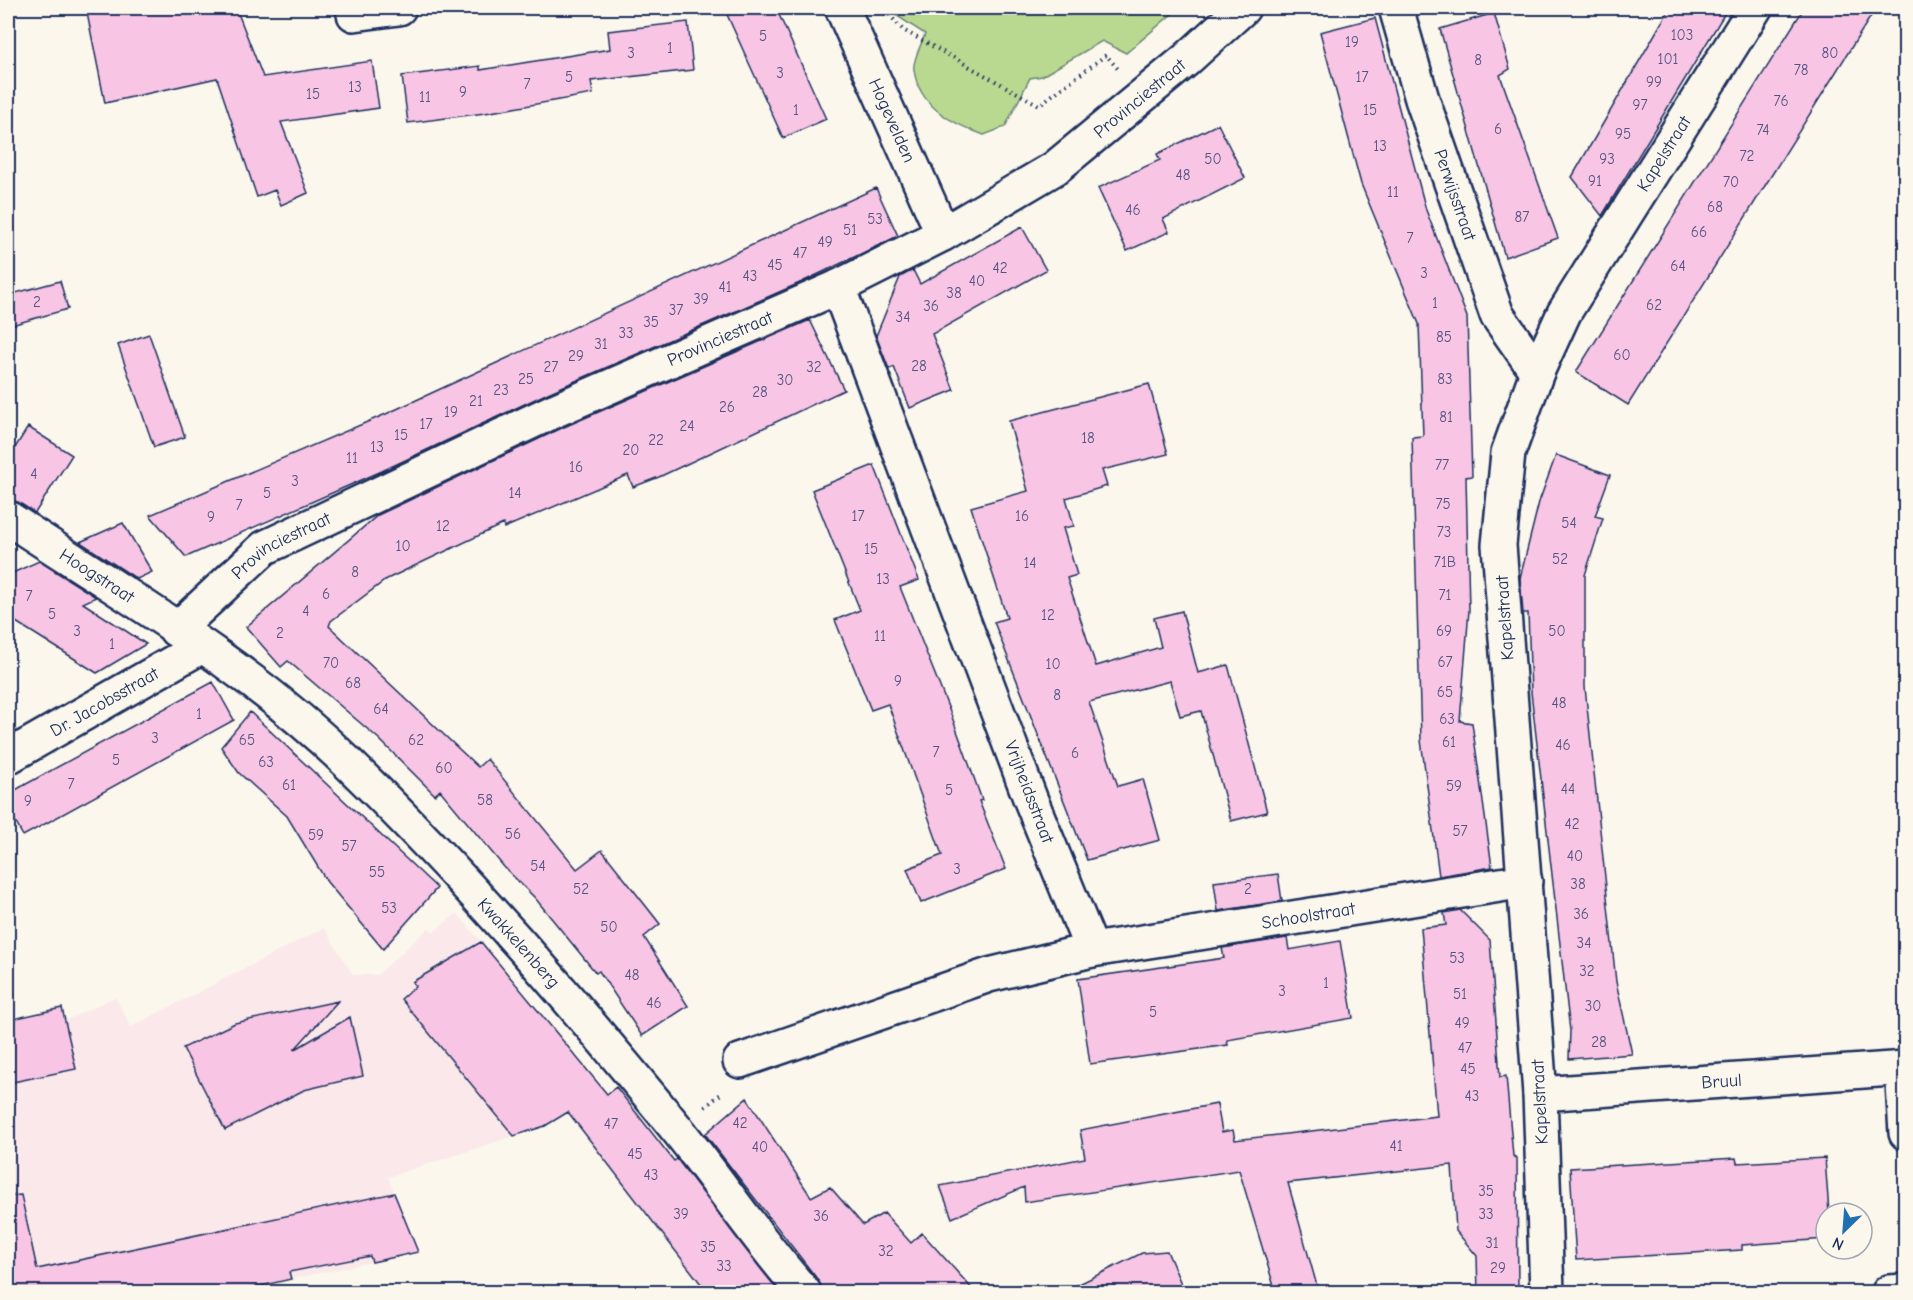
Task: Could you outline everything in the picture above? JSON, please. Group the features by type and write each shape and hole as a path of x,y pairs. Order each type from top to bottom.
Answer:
{"street":[{"path":"353,8 354,14 399,8"},
{"name":"Hogevelden","path":"842,8 943,234"},
{"name":"Provinciestraat","path":"188,637 264,548 556,410 838,287 943,234 1055,168 1243,8"},
{"name":"Perwijsstraat","path":"1396,8 1422,99 1497,315 1537,372"},
{"name":"Kapelstraat","path":"1547,1293 1540,1094 1499,545 1508,453 1537,372 1564,313 1755,8"},
{"name":"Vrijheidsstraat","path":"838,287 1030,798 1092,950"},
{"name":"Hoogstraat","path":"8,518 188,637"},
{"name":"Dr. Jacobsstraat","path":"8,757 188,637"},
{"name":"Kwakkelenberg","path":"188,637 277,701 349,764 520,943 677,1130 804,1293"},
{"name":"Schoolstraat","path":"1092,950 1525,881"},
{"path":"741,1060 989,975 1092,950"},
{"name":"Bruul","path":"1540,1094 1904,1068 1905,1133"},
{"path":"1889,1293 1905,1291"}],"path":[{"path":"884,8 903,30 1039,105 1106,55 1142,96"},
{"path":"677,1130 736,1082 741,1060"}],"shaded area":[{"path":"457,913 604,1090 545,1126 388,1177 418,1252 231,1292 8,1292 8,1020 62,1008 65,1021 115,997 131,1027 324,928 353,975 377,975 429,928 434,932"}],"green space":[{"path":"885,8 1179,8 1126,53 1102,41 1042,76 1030,78 1005,127 984,135 950,119 930,104 917,83 914,70 916,57 925,34"}],"building":[{"path":"86,8 236,8 263,77 372,61 379,108 281,122 308,193 281,205 275,190 257,197 217,78 105,103"},
{"path":"724,8 776,8 826,119 783,138"},
{"path":"1670,8 1728,8 1602,216 1572,177"},
{"path":"1804,8 1876,8 1628,405 1576,372"},
{"path":"1494,13 1510,69 1500,75 1558,238 1505,257 1440,29"},
{"path":"1375,18 1426,210 1467,317 1472,476 1466,477 1469,610 1460,721 1472,723 1492,867 1439,876 1421,740 1412,437 1423,436 1419,324 1361,184 1320,32"},
{"path":"688,22 693,70 591,81 593,94 485,113 408,123 402,76 480,66 480,70 610,49 608,31"},
{"path":"1218,124 1245,178 1163,219 1169,232 1127,251 1098,188 1160,160 1157,154"},
{"path":"876,188 898,236 802,282 548,393 382,471 186,557 150,515 386,414"},
{"path":"1022,227 1046,270 932,334 954,390 910,408 894,367 889,369 876,336 900,277 913,270 920,284"},
{"path":"60,281 68,309 8,326 8,295"},
{"path":"810,320 844,390 659,477 633,487 628,475 504,528 503,524 387,579 331,621 329,626 478,767 487,759 577,869 602,850 660,924 644,937 688,1006 642,1036 599,971 596,973 535,898 504,867 440,790 435,795 379,739 288,661 281,667 246,627 378,515 564,427"},
{"path":"149,334 185,437 154,447 118,345"},
{"path":"1149,384 1168,454 1102,470 1107,486 1066,498 1074,526 1063,528 1077,575 1067,578 1096,666 1161,647 1154,618 1182,611 1198,673 1228,665 1267,812 1231,821 1201,711 1180,716 1170,681 1089,702 1118,786 1143,779 1160,840 1087,860 994,622 1007,618 971,507 1028,491 1009,421"},
{"path":"28,427 72,455 35,513 18,502 8,500 8,459"},
{"path":"1556,455 1610,475 1595,516 1603,518 1585,575 1585,687 1616,982 1632,1054 1569,1059 1570,1031 1531,692 1528,613 1523,613 1520,578 1539,502"},
{"path":"874,465 919,580 900,587 952,717 982,800 979,801 1006,869 921,903 907,869 942,855 888,704 871,710 835,620 860,610 812,490"},
{"path":"123,523 152,572 137,579 80,542"},
{"path":"39,561 96,597 83,603 146,644 97,673 8,617 8,575"},
{"path":"213,682 234,720 23,836 8,808 8,794"},
{"path":"250,712 437,888 383,949 327,882 287,816 239,773 221,747"},
{"path":"1278,874 1282,901 1218,911 1214,882"},
{"path":"1460,910 1490,940 1500,1077 1506,1076 1513,1156 1517,1158 1518,1293 1478,1293 1477,1256 1456,1231 1452,1165 1288,1183 1319,1293 1276,1293 1239,1170 1025,1202 1024,1187 952,1218 940,1186 1085,1158 1080,1130 1217,1104 1222,1132 1233,1130 1235,1140 1437,1116 1421,928 1446,925 1444,913"},
{"path":"1287,938 1289,950 1340,941 1353,1018 1227,1040 1228,1045 1090,1064 1078,979 1224,958 1222,948"},
{"path":"481,942 607,1094 616,1087 674,1161 677,1159 780,1293 708,1293 568,1112 545,1126 514,1136 401,999 416,986 412,982"},
{"path":"338,1001 294,1050 350,1017 363,1076 304,1090 225,1130 183,1048 235,1023"},
{"path":"62,1008 76,1069 8,1083 8,1020"},
{"path":"747,1098 811,1197 830,1187 863,1225 884,1213 911,1243 922,1233 976,1293 822,1293 818,1280 705,1134"},
{"path":"1736,1158 1737,1163 1825,1158 1828,1201 1814,1201 1814,1240 1742,1245 1742,1250 1576,1260 1570,1168"},
{"path":"394,1193 418,1252 372,1262 370,1256 289,1272 291,1279 231,1293 8,1293 8,1196 21,1195 37,1269"},
{"path":"1167,1251 1185,1293 1061,1293 1142,1253"}]}
